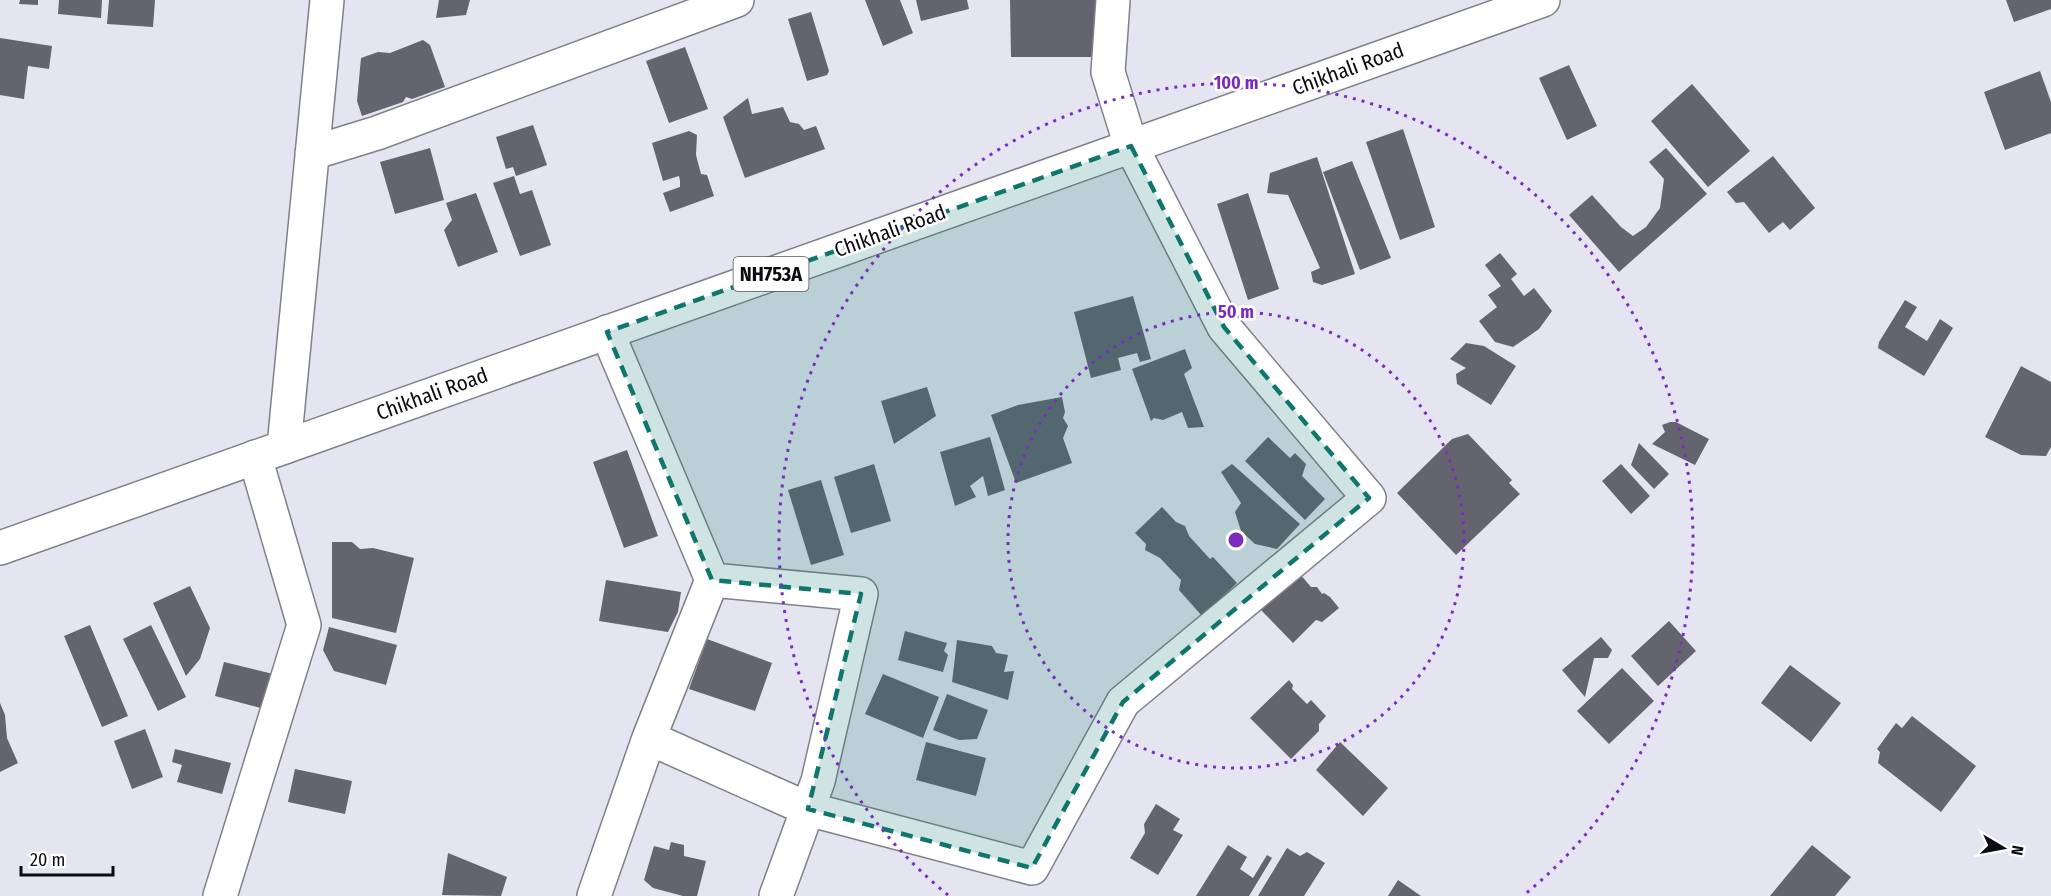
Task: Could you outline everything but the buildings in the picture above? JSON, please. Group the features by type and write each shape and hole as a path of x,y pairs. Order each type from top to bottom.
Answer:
{"main road":[{"path":"220,896 304,626 269,452 312,153 327,0"},
{"path":"312,153 377,133 737,0"},
{"path":"649,738 808,809 1032,868 1123,702 1370,498 1224,327 1131,146 1108,72 1113,0"},
{"name":"Chikhali Road","path":"0,548 1543,0"},
{"path":"594,896 649,738 712,580 607,332"},
{"path":"712,580 861,594 818,781 776,896"}],"highlighted area":[{"path":"1131,146 1224,327 1369,498 1123,702 1032,868 808,809 861,594 712,580 607,332"}]}
